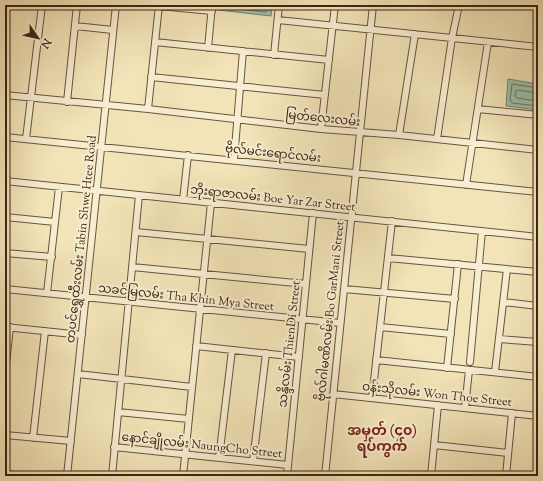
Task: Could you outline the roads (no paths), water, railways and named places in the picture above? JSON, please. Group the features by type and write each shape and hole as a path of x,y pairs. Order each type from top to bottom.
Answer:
{"street":[{"path":"5,20 7,5"},
{"path":"26,139 42,5"},
{"path":"67,102 77,5"},
{"name":"တပင်ရွှေထီးလမ်း Tabin Shwe Htee Road","path":"67,476 116,5"},
{"path":"148,109 159,5 212,8 208,48"},
{"path":"274,54 279,5"},
{"path":"321,129 335,5"},
{"name":"ဗိုလ်ဂါမဏိလမ်း Bo GarMani Street","path":"325,476 373,5"},
{"path":"437,139 452,38 459,5"},
{"path":"523,5 534,6"},
{"path":"278,20 538,47"},
{"path":"75,26 113,30"},
{"path":"399,135 416,34"},
{"path":"155,42 329,60"},
{"path":"466,185 488,42"},
{"path":"234,160 243,51"},
{"path":"151,77 325,95"},
{"name":"မြတ်လေးလမ်း","path":"5,95 105,106 148,109 359,133 399,135 538,150"},
{"path":"478,109 538,115"},
{"name":"ဗိုလ်မင်းရောင်လမ်း","path":"5,136 538,192"},
{"path":"183,200 188,155"},
{"name":"ဘိုးရာဇာလမ်း Boe Yar Zar Street","path":"5,181 538,237"},
{"path":"48,293 59,187"},
{"path":"112,476 139,195"},
{"path":"183,476 211,202"},
{"name":"သန္ဒိလမ်း ThienDi Street","path":"287,476 313,213"},
{"path":"5,217 55,222"},
{"path":"372,398 392,222"},
{"path":"470,362 482,231"},
{"path":"136,232 309,249"},
{"path":"5,253 52,257"},
{"path":"388,258 538,272"},
{"path":"447,368 458,264"},
{"path":"132,267 306,284"},
{"path":"495,372 507,269"},
{"path":"344,288 455,299"},
{"name":"သခင်မြလမ်း Tha Khin Mya Street","path":"5,289 340,323"},
{"path":"503,302 538,306"},
{"path":"5,373 8,327 82,335"},
{"path":"380,327 451,334"},
{"path":"33,438 45,331"},
{"path":"499,339 538,342"},
{"path":"196,346 299,357"},
{"path":"219,458 232,350"},
{"path":"253,461 266,354"},
{"path":"376,360 538,377"},
{"path":"465,408 469,370"},
{"path":"78,374 192,387"},
{"name":"ဝန်းသိုလမ်း Won Thoe Street","path":"333,394 538,416"},
{"path":"431,476 438,405"},
{"path":"118,412 189,418"},
{"path":"506,476 512,413"},
{"path":"5,435 71,441"},
{"path":"434,445 508,453"},
{"name":"နောင်ချိုလမ်း NaungCho Street","path":"114,447 288,465"},
{"path":"5,474 24,476"}],"water":[{"path":"218,5 272,5 271,16 218,10"},
{"path":"508,79 538,84 538,110 506,106"}],"district":[{"name":"အမှတ် (၄၀) ရပ်ကွက်","path":"382,438"}]}
